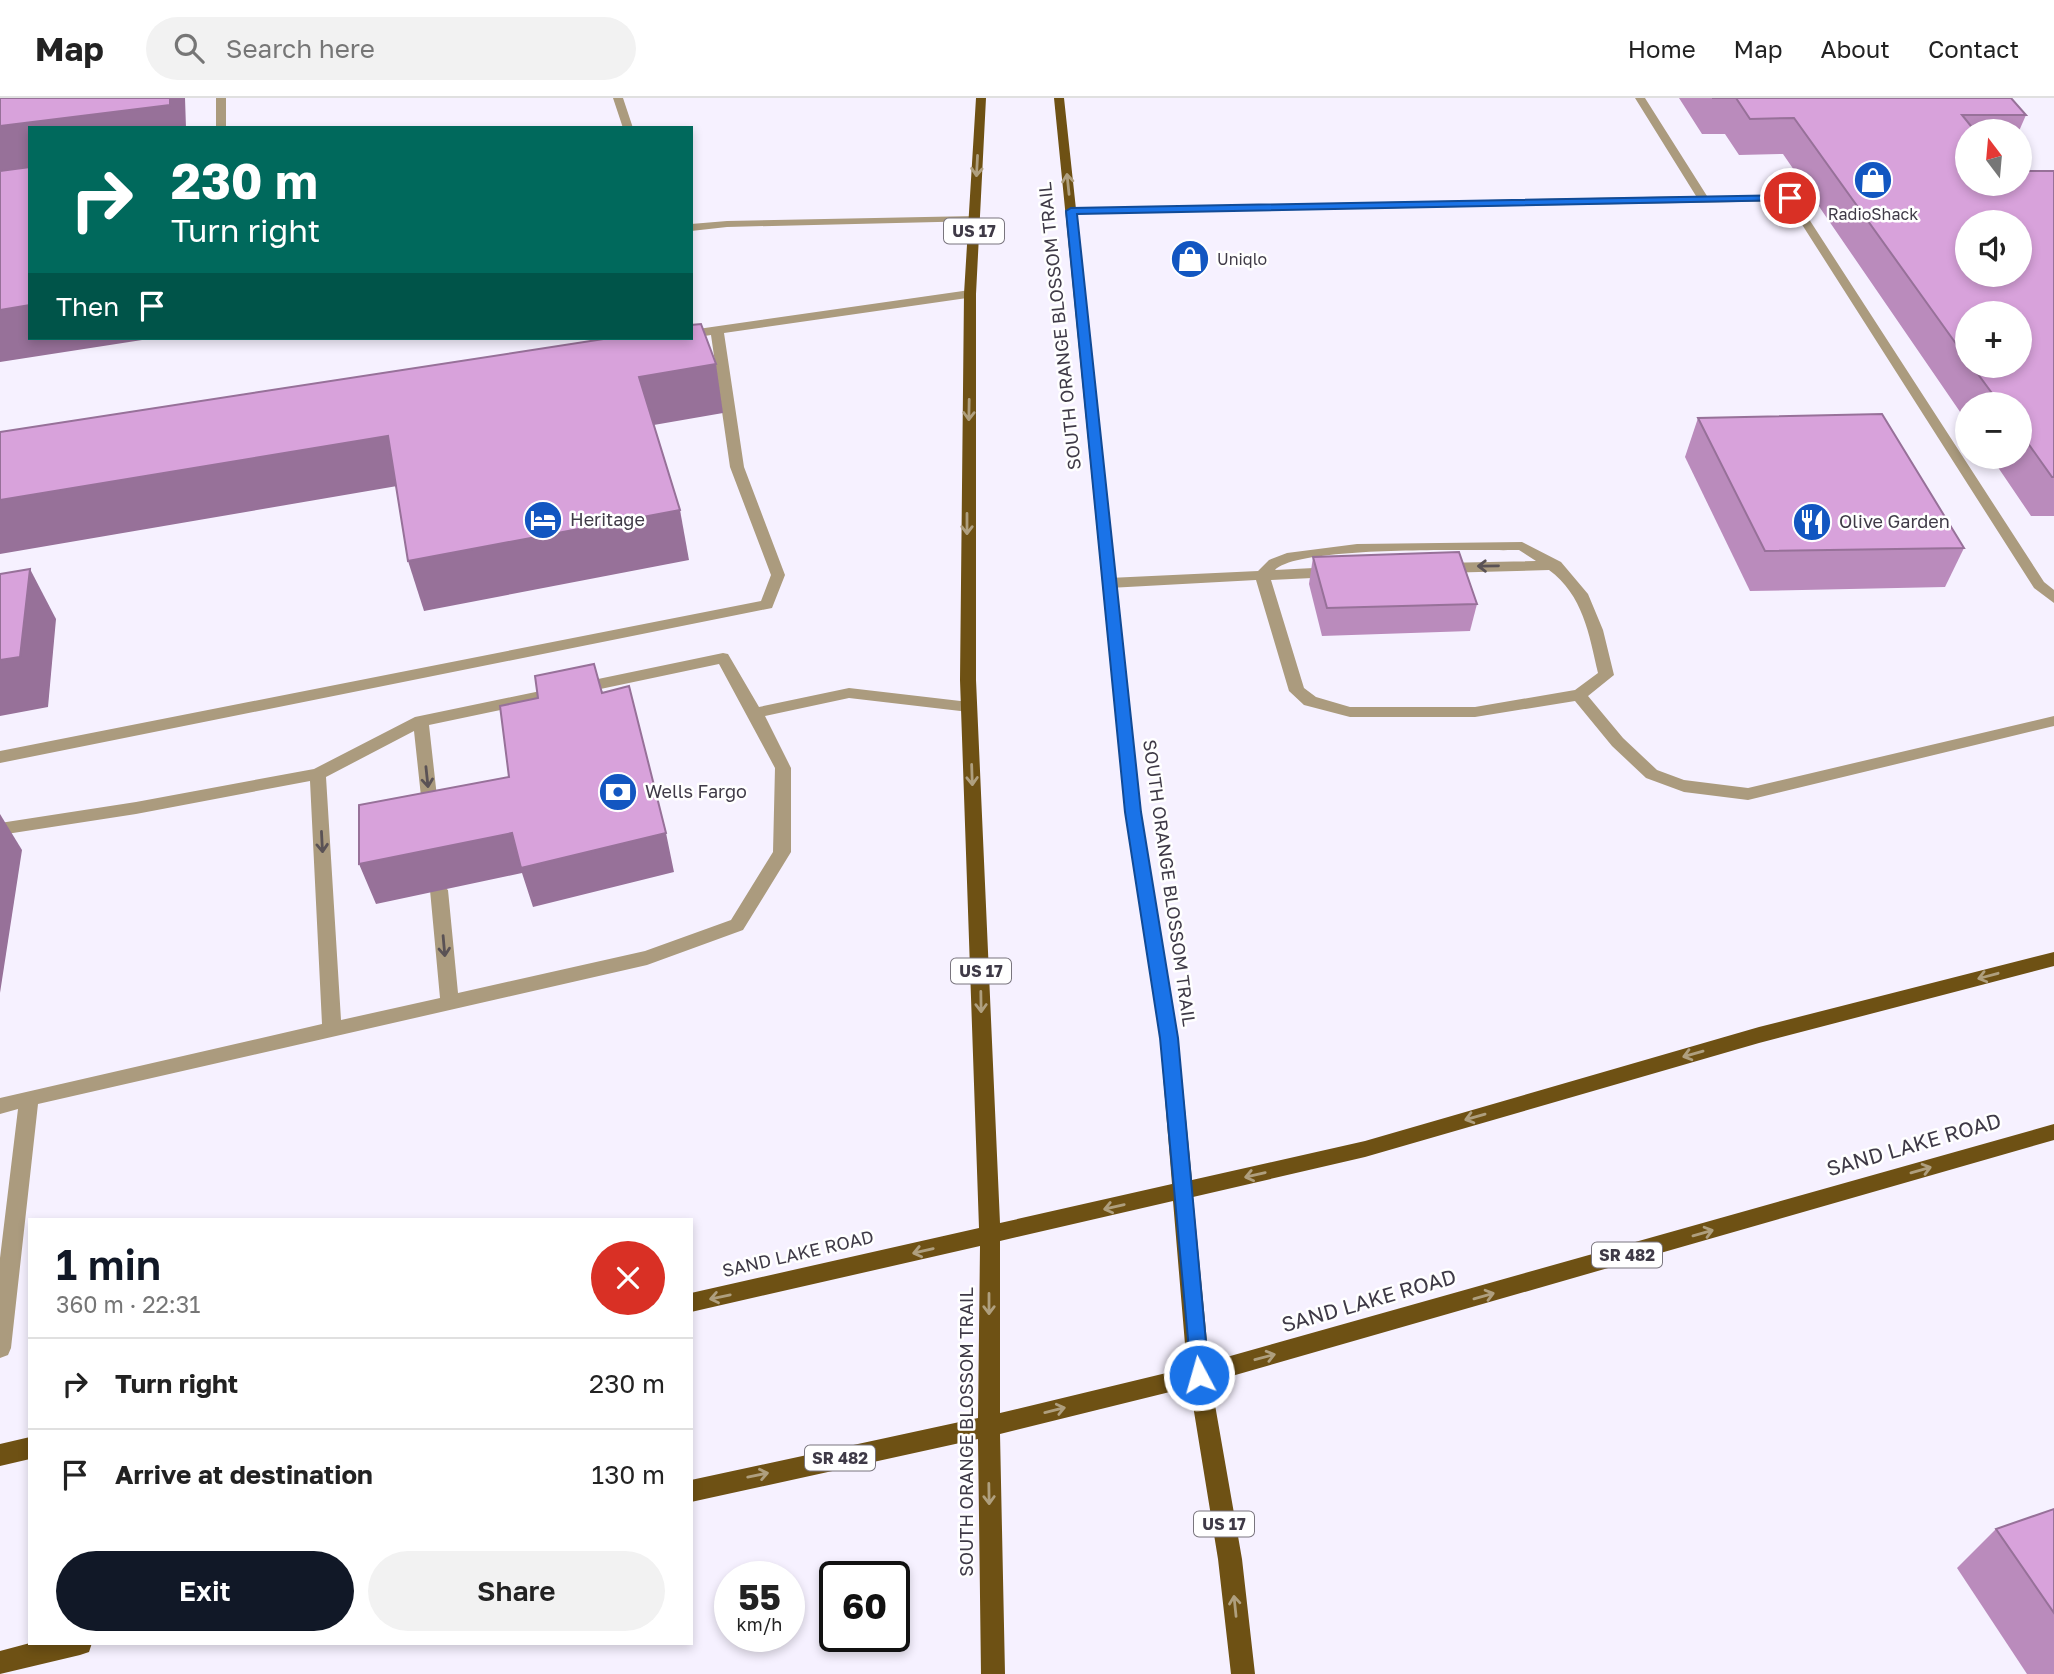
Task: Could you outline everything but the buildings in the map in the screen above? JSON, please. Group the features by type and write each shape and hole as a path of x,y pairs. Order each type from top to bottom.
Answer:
{"main road":[{"name":"SOUTH ORANGE BLOSSOM TRAIL","path":"981,98 970,294 967,508 969,707 990,1236 989,1426 993,1674"},
{"name":"SOUTH ORANGE BLOSSOM TRAIL","path":"1059,98 1133,812 1169,1038 1199,1375 1230,1559 1243,1674"},
{"name":"SAND LAKE ROAD","path":"693,1303 1365,1149 1759,1035 2054,959"},
{"name":"SAND LAKE ROAD","path":"693,1491 989,1426 1199,1375 2054,1132"},
{"path":"0,1455 28,1448"},
{"path":"0,1663 72,1645"}],"lane":[{"path":"221,98 221,126"},
{"path":"618,98 627,126"},
{"path":"1640,98 1703,198"},
{"path":"1071,211 1790,198 2039,585 2054,598"},
{"path":"693,228 727,224 975,219"},
{"path":"693,334 970,294"},
{"path":"0,757 767,605 778,575 737,467 717,330"},
{"path":"1522,545 1556,565 1582,593 1597,634 1606,675 1579,695 1475,712 1349,712 1310,701 1297,691 1262,576 1274,563 1292,556 1357,548 1522,545"},
{"path":"1419,568 1556,565"},
{"path":"1109,583 1347,571"},
{"path":"0,829 136,808 318,774 421,721 723,658 783,768 782,852 737,925 647,958 331,1028 0,1106"},
{"path":"755,713 849,693 969,707"},
{"path":"1579,695 1618,744 1660,779 1698,790 1748,794 2054,721"},
{"path":"421,721 433,834"},
{"path":"318,774 331,1028"},
{"path":"439,890 450,1002"},
{"path":"0,1348 29,1098"}],"place":[{"name":"RadioShack","path":"1873,180"},
{"name":"Uniqlo","path":"1190,259"},
{"name":"Heritage","path":"543,520"},
{"name":"Olive Garden","path":"1812,522"},
{"name":"Wells Fargo","path":"618,792"}],"route":[{"path":"1199,1375 1169,1038 1133,812 1071,211 1790,198"}]}
